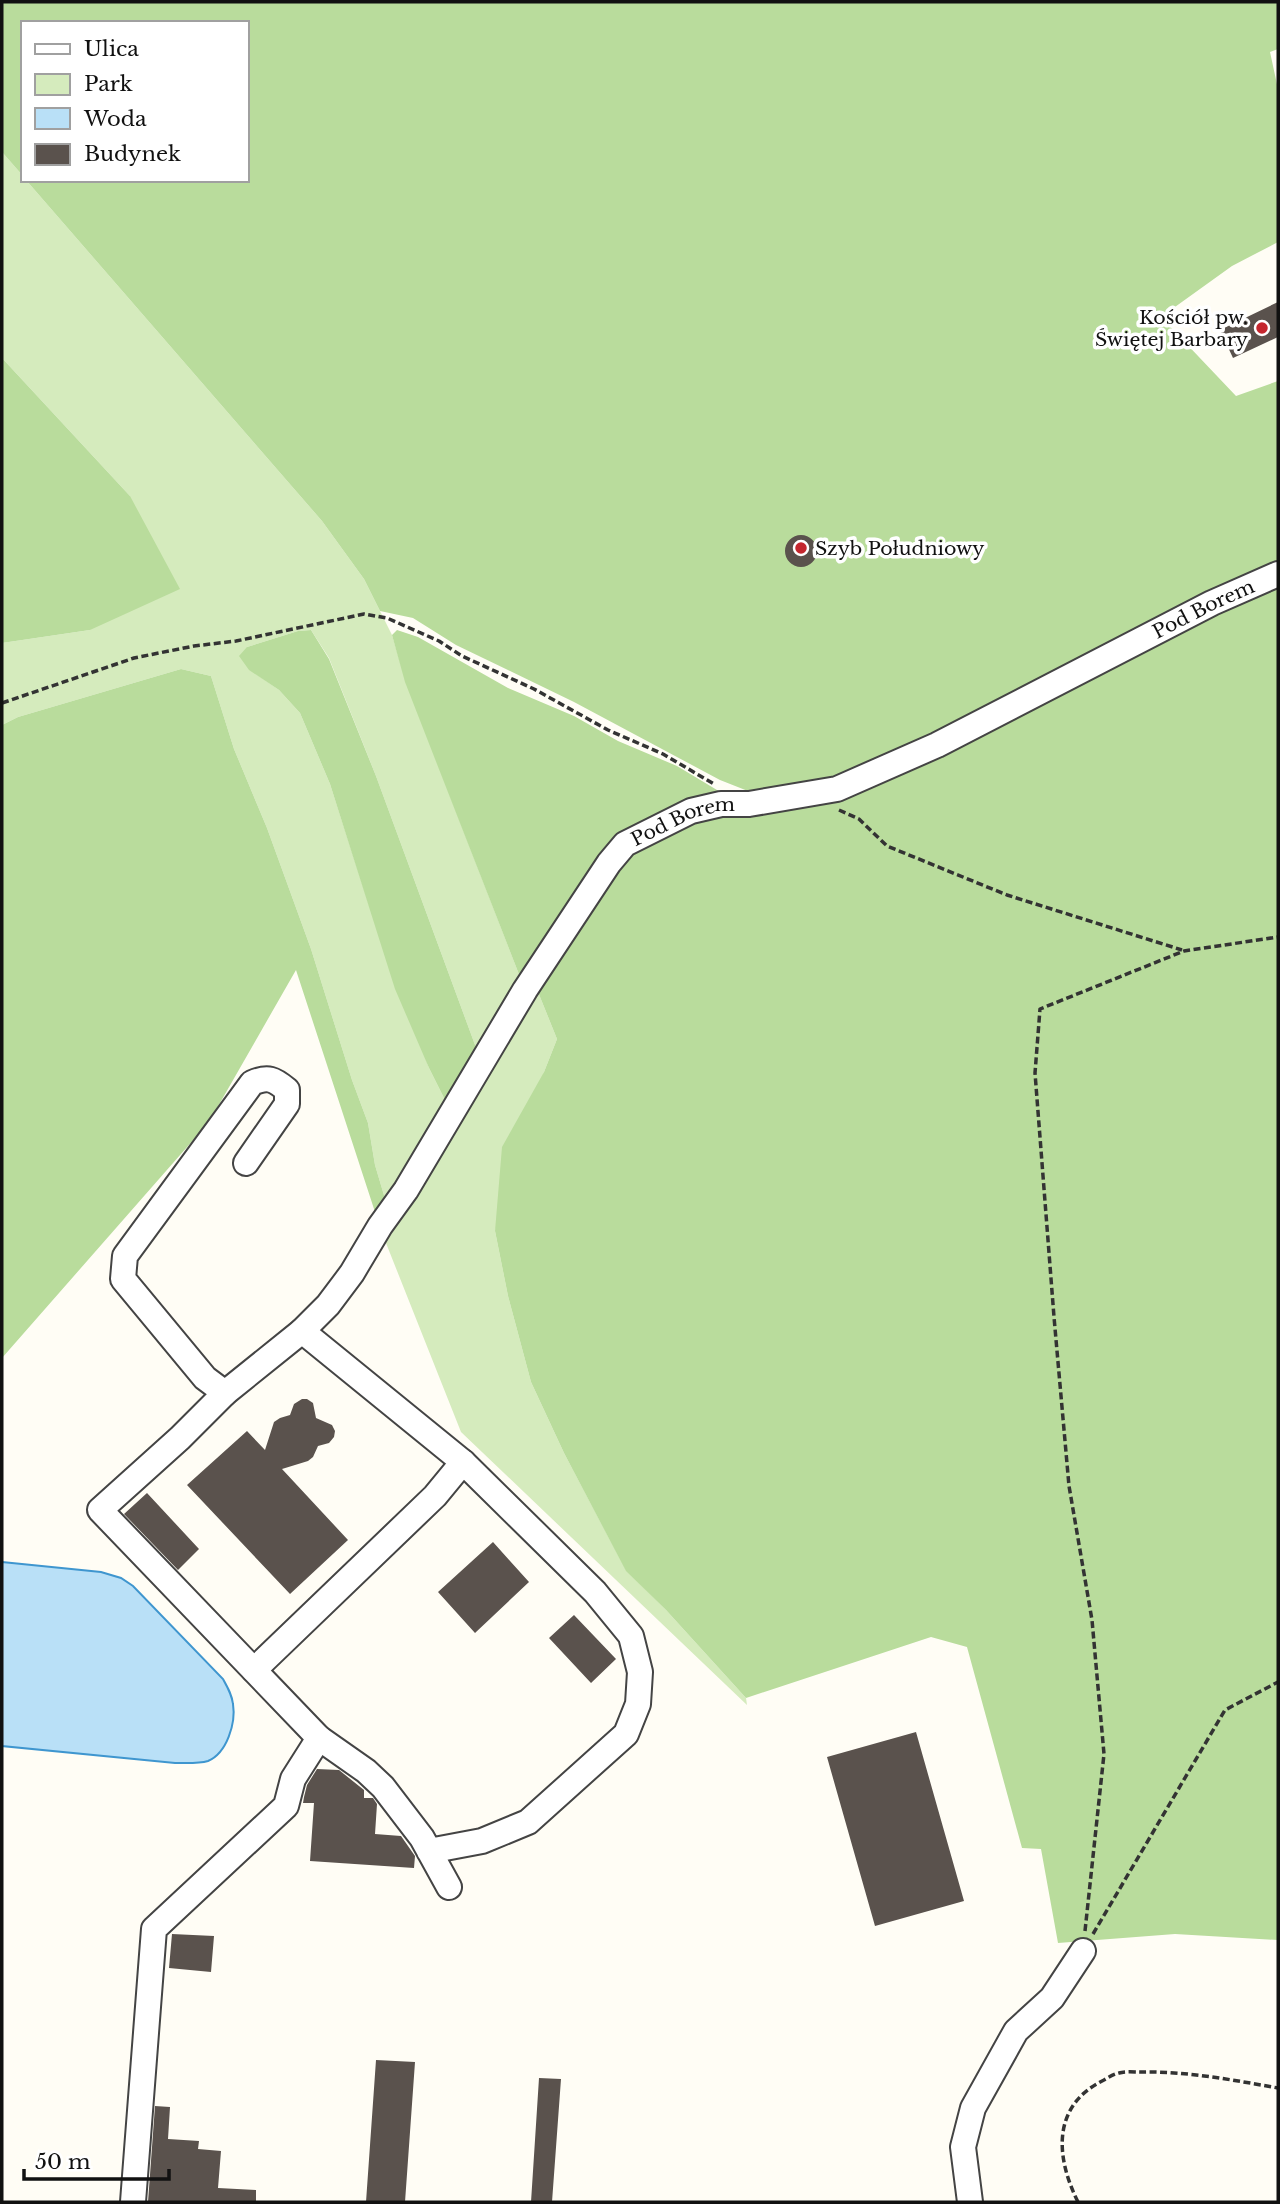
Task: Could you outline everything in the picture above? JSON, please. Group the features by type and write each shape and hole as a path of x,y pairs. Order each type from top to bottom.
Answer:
{"street":[{"name":"Pod Borem","path":"254,1670 100,1510 180,1438 225,1393 302,1331 328,1305 352,1273 405,1190 525,990 609,863 625,844 691,811 721,804 749,804 837,789 937,745 1212,603 1278,574"},
{"path":"225,1393 205,1378 123,1279 125,1256 252,1083 263,1078 276,1081 286,1090 287,1104 246,1163"},
{"path":"302,1331 463,1462 595,1592 631,1636 640,1672 638,1704 626,1734 528,1822 482,1841 429,1851"},
{"path":"449,1887 422,1839 383,1787 366,1771 319,1738 254,1670 435,1496 463,1462"},
{"path":"133,2202 154,1929 286,1806 293,1779 319,1738"},
{"path":"970,2202 963,2147 973,2108 1016,2031 1052,1998 1083,1951"}],"path":[{"path":"2,703 134,658 236,641 364,614 387,618 439,641 462,656 534,689 608,730 663,754 717,786"},
{"path":"837,810 859,819 887,846 983,886 1184,951"},
{"path":"1083,1951 1104,1754 1092,1620 1069,1486 1055,1330 1035,1073 1040,1009 1184,951 1278,937"},
{"path":"1083,1951 1225,1710 1278,1682"},
{"path":"1078,2202 1068,2182 1060,2145 1066,2115 1087,2088 1119,2072 1157,2071 1278,2088"}],"green space":[{"path":"2,2 1278,2 1278,49 1270,52 1278,89 1278,242 1232,266 1161,317 1236,396 1278,381 1278,568 836,783 758,795 720,780 574,702 456,645 413,618 380,611 364,579 322,521 28,182 248,182 248,21 21,21 21,174 2,152"},
{"path":"2,152 21,174 21,182 28,182 322,521 364,579 392,635 406,682 520,977 478,1053 376,776 329,658 311,630 298,631 247,647 249,669 279,690 300,713 330,784 369,905 429,1068 447,1104 386,1202 375,1165 368,1123 311,949 267,828 234,749 211,676 181,669 18,717 2,725 2,643 90,630 130,496 2,358"},
{"path":"2,358 130,496 180,589 90,630 2,643"},
{"path":"1278,582 1278,1940 1175,1934 1058,1943 1041,1849 1022,1848 967,1647 931,1637 746,1698 666,1610 626,1571 564,1453 531,1382 508,1296 495,1231 502,1147 544,1072 557,1039 536,987 616,863 696,814 846,797 888,781 1118,657"},
{"path":"311,630 329,659 376,776 478,1053 447,1104 395,989 330,784 300,713 279,690 249,670 239,656 247,647 298,631"},
{"path":"397,630 418,637 508,688 574,716 618,741 677,766 727,796 647,824 593,863 520,977 405,682 392,635"},
{"path":"181,669 211,676 234,749 267,828 311,949 368,1123 375,1165 386,1202 375,1212 296,970 209,1122 2,1358 2,725 18,717"},
{"path":"536,987 557,1039 544,1072 495,1231 508,1296 531,1382 564,1453 626,1570 746,1698 747,1705 461,1432 382,1233"}],"water":[{"path":"2,1562 101,1572 121,1578 133,1586 227,1685 234,1712 233,1720 229,1737 215,1757 196,1763 175,1763 2,1746"}],"building":[{"path":"1278,302 1278,337 1233,358 1220,330"},
{"name":"Szyb Południowy","path":"801,535 813,539 817,551 813,563 801,567 789,563 785,551 789,539"},
{"path":"302,1399 313,1403 316,1418 332,1425 334,1437 329,1443 318,1446 308,1461 282,1469 348,1540 290,1594 187,1485 247,1431 265,1450 274,1422 290,1415 294,1404"},
{"path":"147,1493 199,1549 178,1570 124,1514"},
{"path":"493,1542 529,1582 475,1633 438,1592"},
{"path":"574,1615 616,1659 591,1683 549,1638"},
{"path":"916,1732 964,1901 875,1926 827,1757"},
{"path":"317,1769 339,1770 364,1790 364,1798 373,1798 377,1804 375,1834 401,1836 415,1856 414,1868 310,1861 314,1803 303,1803 307,1785"},
{"path":"172,1934 214,1936 211,1972 169,1968"},
{"path":"376,2060 415,2062 405,2202 366,2202"},
{"path":"539,2078 561,2079 552,2202 531,2202"},
{"path":"155,2106 170,2107 168,2139 199,2141 198,2149 221,2151 218,2188 256,2190 256,2202 148,2202"}],"place":[{"name":"Kościół pw. Świętej Barbary","path":"1262,328"},
{"name":"Szyb Południowy","path":"801,548"}]}
